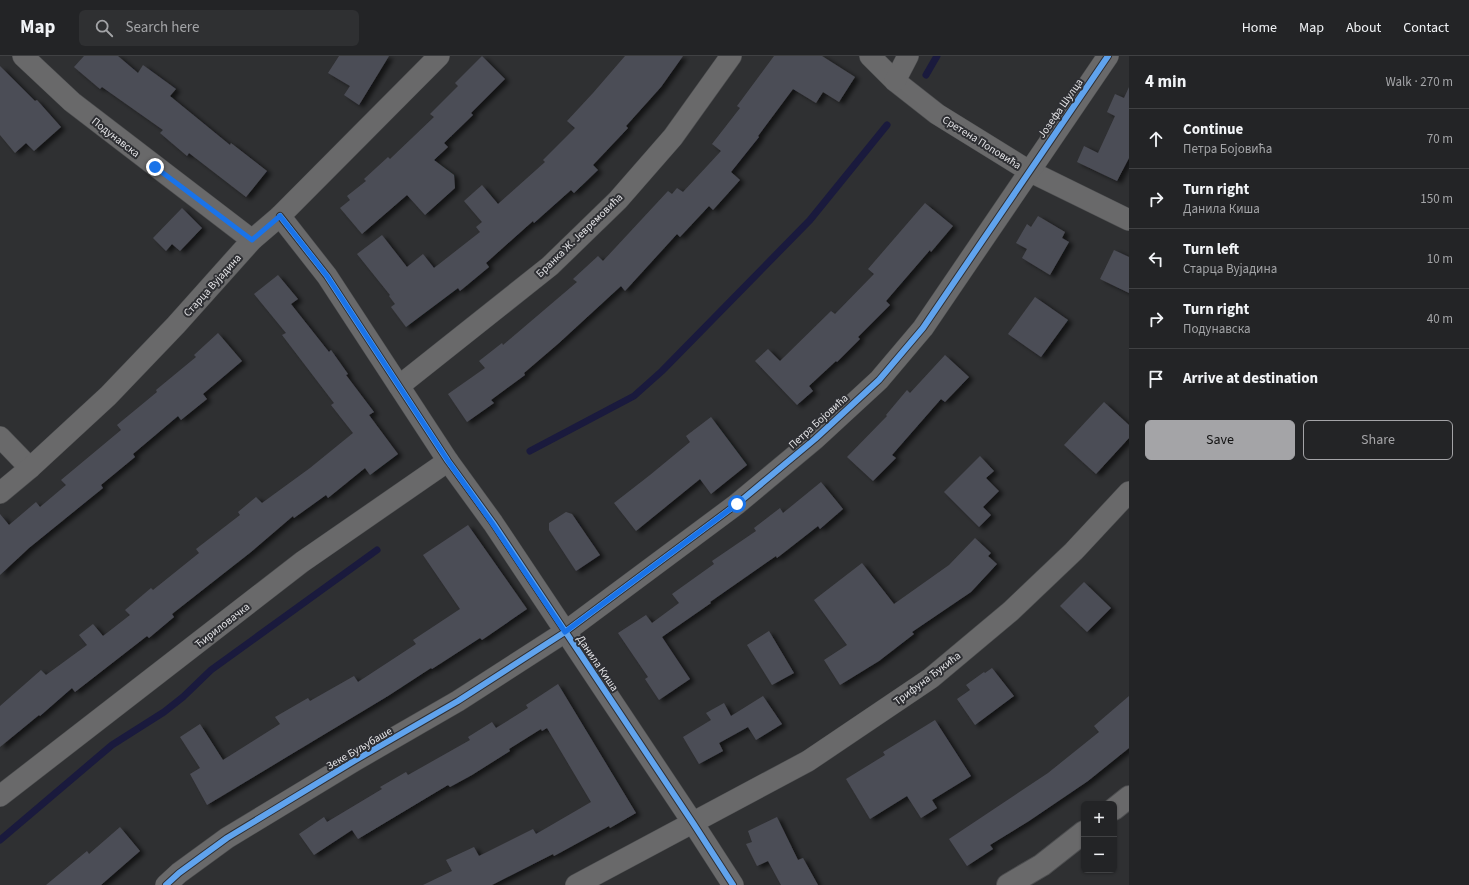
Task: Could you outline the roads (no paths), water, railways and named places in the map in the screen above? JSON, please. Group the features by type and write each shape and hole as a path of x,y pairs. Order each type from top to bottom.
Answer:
{"street":[{"name":"Подунавска","path":"23,56 72,102 252,240"},
{"name":"Старца Вујадина","path":"0,493 30,468 108,396 176,325 252,240 280,216 439,56"},
{"name":"Бранка Ж. Јевремовића","path":"399,386 550,266 618,200 673,137 731,56"},
{"name":"Сретена Поповића","path":"870,56 895,81 937,114 1029,171 1129,220"},
{"path":"895,81 908,56"},
{"name":"Јозефа Шулца","path":"1029,171 1108,56"},
{"name":"Петра Бојовића","path":"565,632 737,504 815,439 878,380 927,321 1029,171"},
{"name":"Данила Киша","path":"280,216 327,276 448,461 492,523 733,885"},
{"path":"0,437 30,468"},
{"name":"Ћириловачка","path":"0,796 302,562 448,461"},
{"name":"Трифуна Ђукића","path":"576,885 808,761 930,678 1016,606 1074,551 1129,492"},
{"name":"Зеке Буљубаше","path":"166,885 179,873 227,838 458,701 565,632"},
{"path":"1008,885 1042,865 1081,834"}],"waterway":[{"path":"926,75 937,56"},
{"path":"530,451 634,396 662,371 810,220 887,125"},
{"path":"0,840 112,745 164,712 183,697 211,670 377,550"}]}
